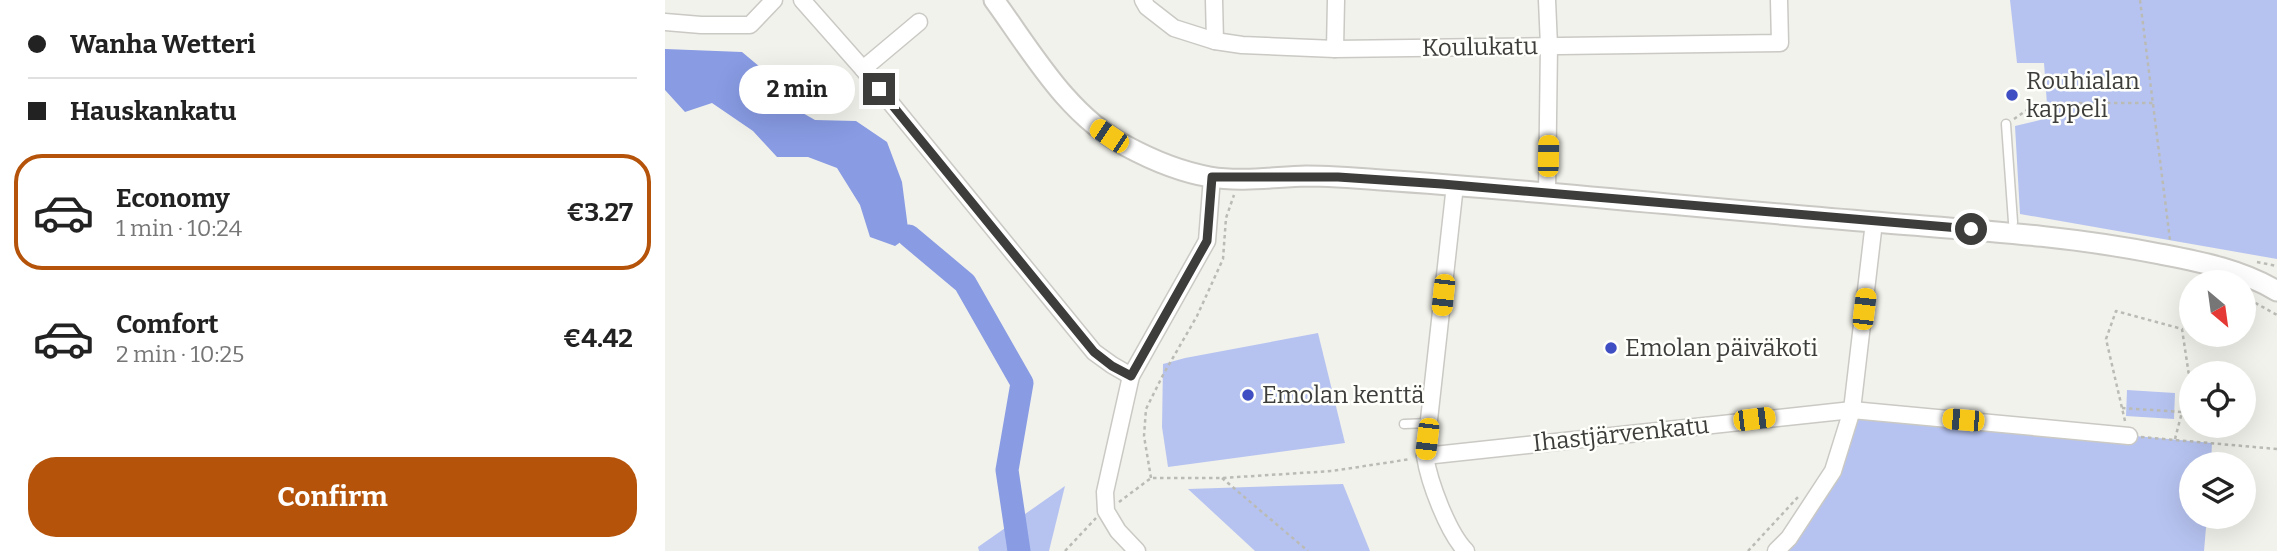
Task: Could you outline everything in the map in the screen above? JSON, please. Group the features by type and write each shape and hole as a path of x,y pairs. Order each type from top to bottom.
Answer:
{"street":[{"path":"665,22 701,25 750,24 774,0"},
{"path":"802,0 863,69 1094,352 1131,376"},
{"path":"994,0 1058,89 1097,128 1146,156 1189,172 1235,179 1338,177 1455,185 2026,233 2126,247 2221,266 2277,291"},
{"path":"1214,0 1215,41"},
{"path":"1335,49 1336,0"},
{"path":"1547,0 1547,192"},
{"name":"Koulukatu","path":"1145,4 1174,28 1215,41 1242,45 1335,49 1780,43 1779,0"},
{"path":"863,69 919,22"},
{"path":"1137,551 1118,531 1106,511 1105,492 1131,376 1207,241 1212,177"},
{"path":"1455,185 1425,456 1428,476 1455,540 1466,551"},
{"path":"1776,551 1789,538 1833,471 1852,410 1874,222"},
{"name":"Ihastjärvenkatu","path":"1425,456 1852,410 2129,436"}],"lane":[{"path":"2006,124 2013,222"},
{"path":"1404,424 1429,423"}],"path":[{"path":"2140,0 2171,245"},
{"path":"2006,124 2037,103 2153,103"},
{"path":"1151,478 1143,436 1146,409 1197,316 1223,259 1226,218 1236,190 1235,179"},
{"path":"2256,303 2277,315"},
{"path":"2187,361 2182,329 2116,311 2106,339 2129,436 2277,449"},
{"path":"2121,408 2179,412"},
{"path":"2175,440 2179,424"},
{"path":"1065,551 1092,521 1151,478 1222,478 1332,471 1425,456"},
{"path":"1222,478 1308,551"},
{"path":"1748,551 1804,490"}],"shaded area":[{"path":"2010,0 2277,0 2277,259 2020,214 2015,126 2048,118 2044,63 2017,63"},
{"path":"665,49 742,52 760,67 787,104 815,120 856,121 887,142 902,182 909,236 895,246 870,237 860,205 837,168 808,157 777,157 753,131 712,103 685,112 665,90"},
{"name":"Emolan kenttä","path":"1318,333 1345,443 1168,467 1162,427 1163,364"},
{"path":"2127,390 2175,393 2174,419 2126,416"},
{"path":"1852,410 2212,443 2212,452 2179,452 2179,529 2206,529 2204,551 1776,551 1833,471"},
{"path":"1343,484 1370,551 1255,551 1188,489"},
{"path":"1065,486 1049,551 979,551 978,547"}],"waterway":[{"path":"909,236 965,283 1022,383 1007,470 1019,551"}],"place":[{"name":"Rouhialan kappeli","path":"2012,95"},
{"name":"Emolan päiväkoti","path":"1611,348"},
{"name":"Emolan kenttä","path":"1248,395"}],"route":[{"path":"879,89 1094,352 1131,376 1207,241 1212,177 1235,179 1309,176 1442,184 1971,229"}]}
